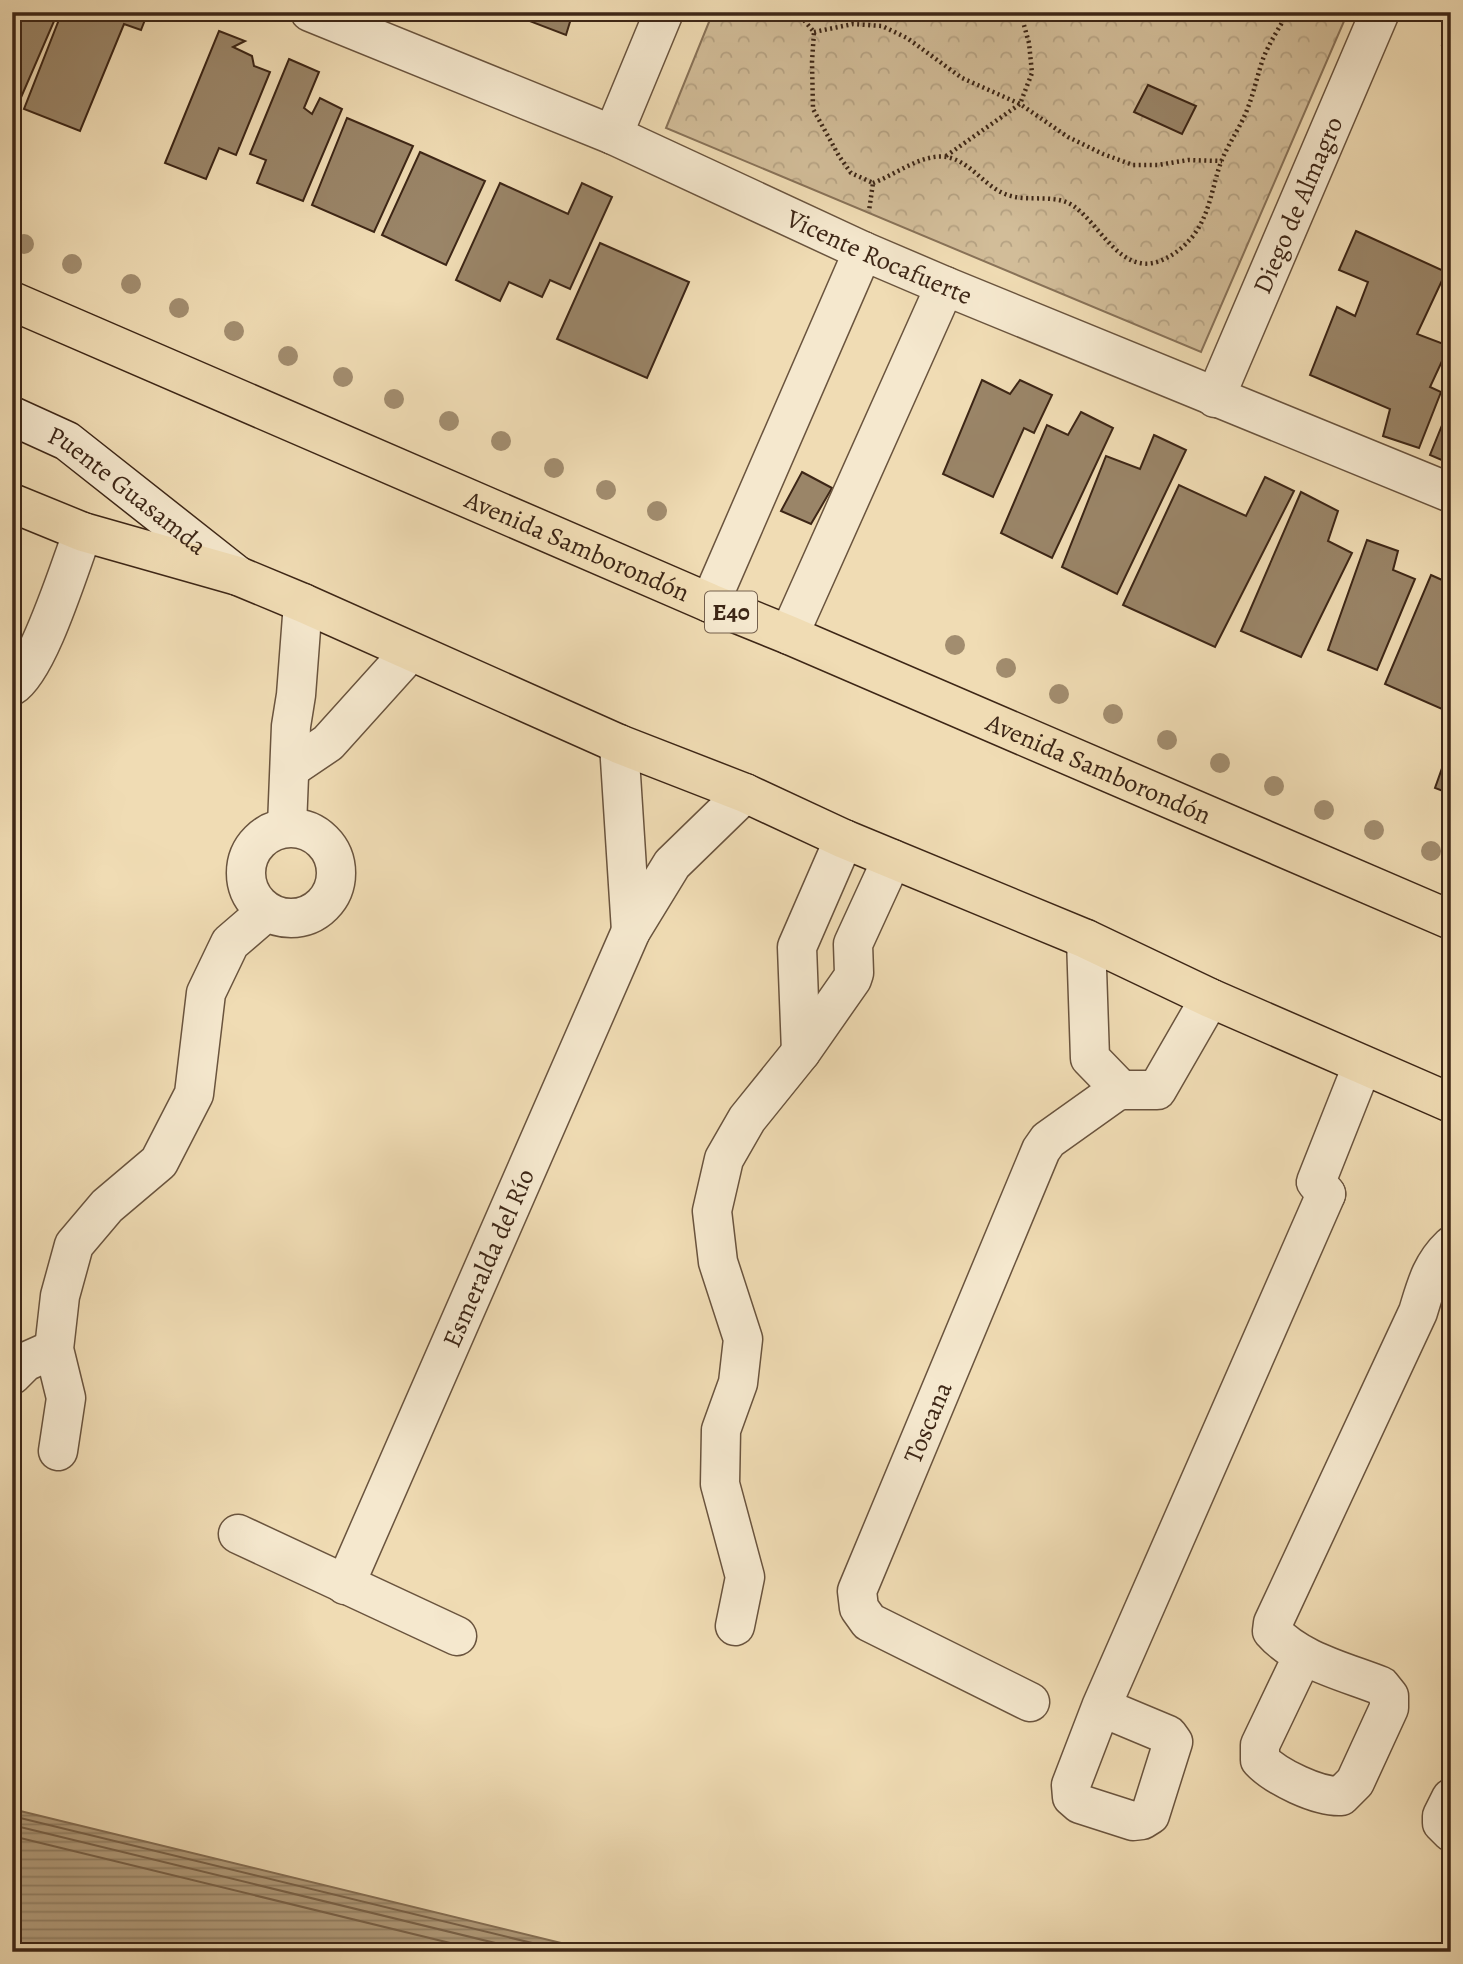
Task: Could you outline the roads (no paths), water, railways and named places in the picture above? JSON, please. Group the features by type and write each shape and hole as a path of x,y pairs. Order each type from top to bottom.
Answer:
{"highway":[{"name":"Avenida Samborondón","path":"12,301 710,604 789,635 1451,920"},
{"path":"12,503 83,532 238,576 303,603 619,744 745,793 844,839 1086,939 1210,998 1451,1103"}],"street":[{"name":"Vicente Rocafuerte","path":"310,12 613,135 945,286 1451,494"},
{"path":"613,135 664,12"},
{"name":"Diego de Almagro","path":"1215,398 1380,12"},
{"path":"710,604 863,251"},
{"path":"789,635 945,286"},
{"name":"Puente Guasamda","path":"12,416 67,441 238,576"},
{"path":"12,686 19,682 38,649 83,532"},
{"path":"287,826 291,726 303,603"},
{"path":"291,768 328,743 410,653"},
{"path":"296,695 348,720"},
{"name":"Esmeralda del Río","path":"619,744 631,931"},
{"name":"Esmeralda del Río","path":"345,1584 631,931 672,864 745,793"},
{"path":"287,826 316,832 335,854 337,884 321,908 295,920 266,912 248,891 246,862 261,837 287,826"},
{"path":"626,829 684,852"},
{"path":"801,1052 797,947 844,839"},
{"path":"735,1626 745,1577 720,1485 721,1430 738,1383 743,1339 718,1262 712,1211 724,1159 747,1119 801,1052 852,979 853,944 892,859"},
{"path":"58,1451 66,1398 54,1349 60,1296 74,1245 107,1206 159,1162 194,1094 206,993 230,943 266,912"},
{"path":"811,918 855,939"},
{"path":"1086,939 1090,1058 1121,1090 1157,1090 1210,998"},
{"path":"1101,1707 1326,1194 1316,1182 1373,1071"},
{"name":"Toscana","path":"1030,1702 869,1622 859,1608 857,1591 1041,1150 1048,1140 1121,1090"},
{"path":"1303,1655 1278,1638 1272,1631 1273,1623 1418,1312 1438,1258 1451,1246"},
{"path":"1418,1312 1451,1281"},
{"path":"12,1375 25,1362 54,1349"},
{"path":"238,1534 457,1636"},
{"path":"1451,1798 1442,1816 1442,1823 1451,1832"}],"water":[{"path":"12,1809 598,1952 12,1952"}]}
